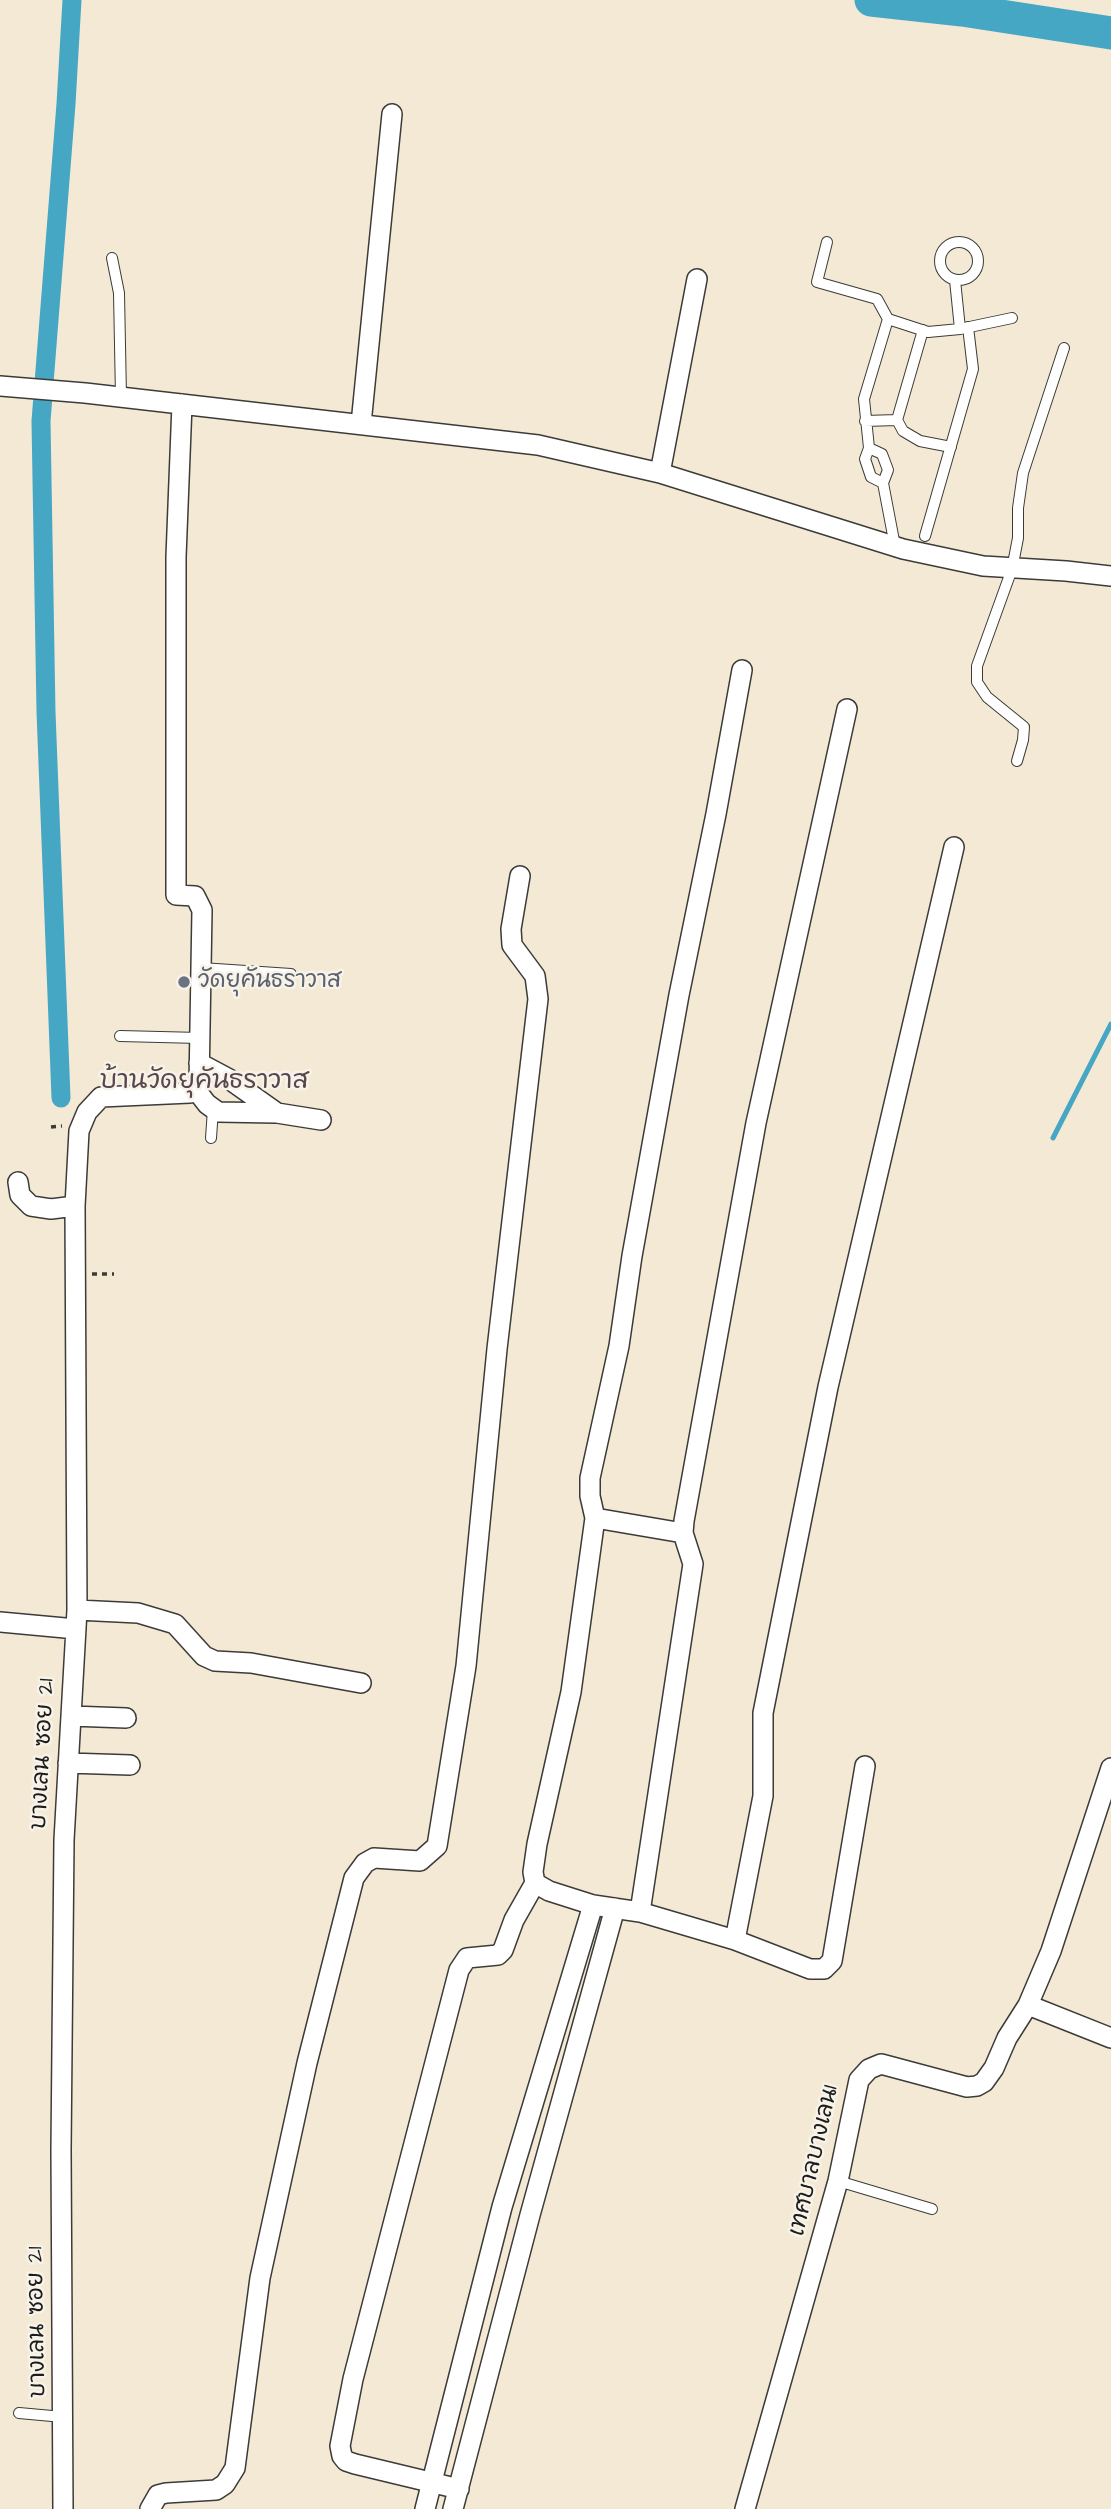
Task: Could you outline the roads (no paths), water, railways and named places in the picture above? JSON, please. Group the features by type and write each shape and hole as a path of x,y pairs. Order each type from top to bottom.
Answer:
{"street":[{"path":"361,424 392,114"},
{"path":"660,473 697,279"},
{"path":"0,386 121,397 538,445 660,473 895,547 983,566 1111,576"},
{"path":"182,404 176,557 176,895 195,896 200,901 202,911 199,1084 193,1091 218,1112 277,1113 321,1119"},
{"path":"742,670 679,995 632,1256 619,1346 590,1478 590,1496 595,1518 571,1692 537,1844 533,1871 536,1883 549,1891 593,1905 640,1912 735,1941 810,1969 824,1969 832,1961 865,1766"},
{"path":"640,1912 693,1564 683,1533 757,1123 847,709"},
{"path":"735,1941 763,1796 763,1713 823,1413 954,847"},
{"path":"150,2509 158,2495 216,2490 225,2484 235,2468 260,2278 307,2063 355,1878 365,1863 374,1858 420,1861 437,1846 466,1667 497,1349 538,999 535,976 512,945 511,929 520,876"},
{"path":"199,1063 229,1079 277,1113"},
{"name":"บางเลน ซอย 21","path":"63,2509 61,2123 64,1840 76,1619 75,1206 79,1131 87,1112 101,1097 193,1091"},
{"path":"18,1182 20,1195 31,1206 51,1209 75,1206"},
{"path":"595,1518 683,1533"},
{"path":"0,1622 138,1613 175,1624 204,1656 215,1661 251,1662 361,1683"},
{"path":"71,1716 126,1718"},
{"path":"68,1763 130,1765"},
{"name":"เทศบาลบางเลน1","path":"745,2509 838,2181 859,2080 869,2069 881,2064 967,2087 977,2087 984,2082 1028,2005 1051,1951 1111,1768"},
{"path":"459,2488 355,2464 342,2456 340,2446 366,2327 459,1970 467,1958 498,1955 503,1950 514,1920 536,1883"},
{"path":"425,2509 502,2207 593,1905"},
{"path":"453,2509 530,2215 615,1908"},
{"path":"1028,2005 1111,2038"},
{"path":"541,2072 568,2081"},
{"path":"502,2207 530,2215"},
{"path":"467,2342 495,2349"}],"lane":[{"path":"827,242 817,282 877,299 888,319 928,332 1012,318"},
{"path":"112,258 119,293 121,397"},
{"path":"925,536 973,369 955,280"},
{"path":"883,483 871,477 865,460 869,448 864,399 888,319"},
{"path":"923,330 897,420 903,431 920,441 951,447"},
{"path":"1017,761 1024,727 987,697 977,682 977,666 1012,569 1018,538 1018,508 1023,473 1064,348"},
{"path":"865,421 897,420"},
{"path":"869,448 882,454 888,470 883,483 895,547"},
{"path":"201,968 291,974"},
{"path":"120,1036 200,1038"},
{"path":"211,1138 213,1109"},
{"path":"838,2181 932,2209"},
{"path":"19,2413 63,2417"}],"waterway":[{"path":"61,1098 46,712 41,421 72,0"},
{"path":"871,0 962,10 1111,33"},
{"path":"1053,1138 1111,1024"}],"place":[{"name":"วัดยุคันธราวาส","path":"184,982"}],"district":[{"name":"บ้านวัดยุคันธราวาส","path":"204,1083"}]}
